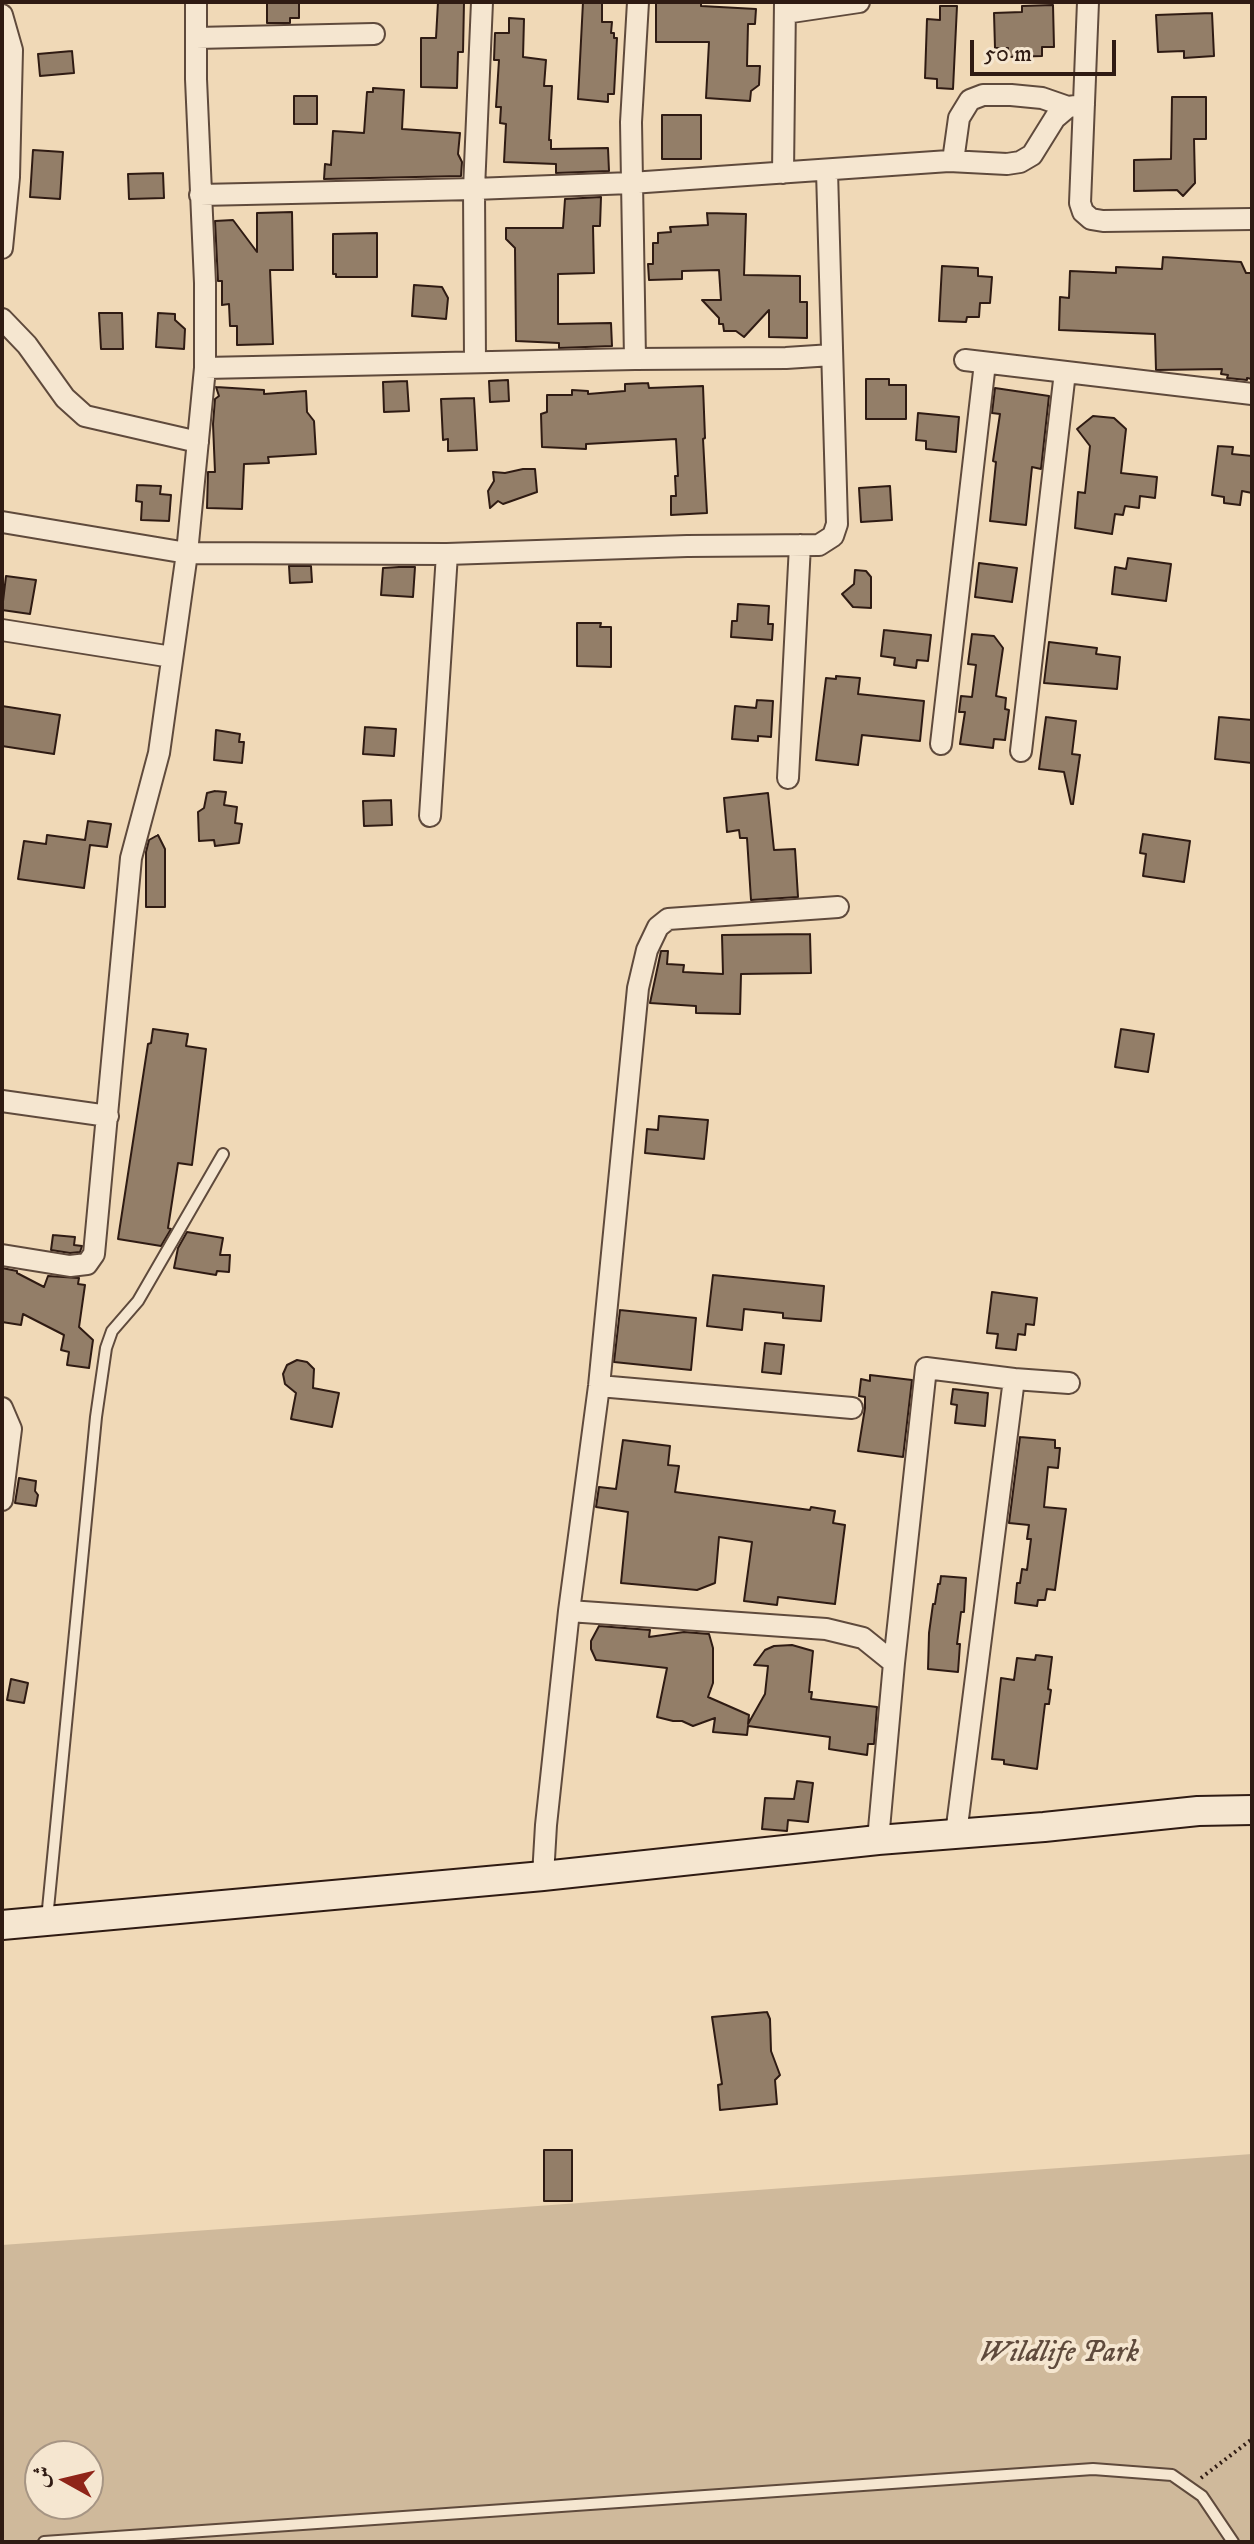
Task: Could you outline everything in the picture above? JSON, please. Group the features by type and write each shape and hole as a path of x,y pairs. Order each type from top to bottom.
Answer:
{"street":[{"path":"2,1255 70,1266 87,1264 94,1254 131,858 159,753 187,553 205,368 196,2"},
{"path":"475,362 474,189 482,2"},
{"path":"635,359 631,122 638,2"},
{"path":"783,173 785,7 859,2"},
{"path":"1088,2 1076,106 1080,203 1083,212 1091,219 1252,219"},
{"path":"2,15 12,50 9,177 2,248"},
{"path":"196,38 374,34"},
{"path":"953,161 959,118 970,100 983,95 1011,95 1076,106"},
{"path":"200,195 631,183 953,161 1007,164 1020,162 1032,155 1055,118 1076,106"},
{"path":"2,522 187,553 447,554 819,545 833,536 837,524 827,171"},
{"path":"2,319 27,345 65,398 85,416 198,442"},
{"path":"205,368 832,355"},
{"path":"941,744 975,361 1252,394"},
{"path":"1021,751 1065,372"},
{"path":"788,778 800,545"},
{"path":"430,816 447,554"},
{"path":"2,630 172,657"},
{"path":"543,1876 569,1611 599,1386 638,988 647,950 658,927 668,919 838,907"},
{"path":"2,1101 108,1116"},
{"path":"878,1840 926,1368 1069,1383"},
{"path":"956,1834 1014,1379"},
{"path":"599,1386 852,1408"},
{"path":"2,1408 11,1429 2,1500"},
{"path":"569,1611 826,1629 863,1638 894,1663"},
{"path":"2,1925 543,1876 878,1840 1198,1811 1252,1810"}],"lane":[{"path":"47,1922 96,1417 106,1348 112,1331 138,1301 223,1154"},
{"path":"44,2542 1093,2469 1172,2475 1202,2496 1233,2542"}],"path":[{"path":"1190,2487 1252,2439"}],"green space":[{"name":"Wildlife Park","path":"1252,2154 1252,2542 2,2542 2,2245"}],"building":[{"path":"267,2 299,2 299,18 290,18 290,23 267,23"},
{"path":"438,2 464,2 463,52 458,52 457,88 421,87 421,38 436,38"},
{"path":"583,2 602,2 602,22 612,22 611,33 617,38 614,94 608,94 608,102 578,99"},
{"path":"656,2 701,2 701,6 756,9 755,24 748,24 747,66 760,66 759,85 751,91 750,101 706,98 709,42 656,42"},
{"path":"1053,5 1054,47 1042,47 1042,56 1008,57 1008,48 995,48 994,13 1022,12 1022,6"},
{"path":"940,6 957,6 953,89 937,88 937,79 925,78 927,19 940,20"},
{"path":"1212,13 1214,56 1184,58 1184,51 1158,52 1156,15"},
{"path":"509,18 524,19 523,57 546,60 544,86 552,86 551,149 608,148 609,171 556,173 556,164 504,162 506,124 500,123 501,107 496,107 499,60 494,60 495,33 509,33"},
{"path":"72,51 74,73 40,76 38,54"},
{"path":"373,88 404,90 402,129 460,133 458,154 462,162 461,176 324,179 325,164 331,165 333,131 364,133 367,92 373,92"},
{"path":"294,96 317,96 317,124 294,124"},
{"path":"1172,97 1206,97 1206,139 1194,139 1195,183 1183,196 1177,190 1134,191 1134,160 1171,159"},
{"path":"662,115 701,115 701,159 662,159"},
{"path":"33,150 63,152 60,199 30,197"},
{"path":"163,173 164,198 129,199 128,174"},
{"path":"601,197 600,226 593,226 594,273 558,274 558,324 611,323 612,346 559,348 559,343 516,341 515,248 506,239 506,228 563,228 565,199"},
{"path":"292,212 293,270 270,270 273,344 237,345 237,326 230,326 229,304 222,305 215,221 233,220 257,252 257,213"},
{"path":"707,213 746,214 744,275 800,276 800,302 807,302 807,338 769,337 769,310 744,337 736,331 724,331 719,318 702,300 721,300 719,270 682,271 682,279 649,280 648,264 653,264 653,243 658,243 658,233 671,232 670,227 708,225"},
{"path":"377,233 377,277 336,277 333,274 333,234"},
{"path":"1163,257 1241,262 1246,273 1252,273 1252,379 1227,378 1228,375 1221,374 1222,369 1156,370 1155,334 1059,330 1060,297 1069,298 1070,271 1116,273 1116,267 1162,269"},
{"path":"942,266 978,268 978,276 992,277 990,303 980,303 979,317 967,317 966,322 939,321"},
{"path":"414,285 442,287 448,298 446,319 412,316"},
{"path":"99,313 122,313 123,349 101,349"},
{"path":"158,313 175,314 175,320 185,329 184,349 156,347"},
{"path":"866,379 889,379 889,385 906,385 906,419 866,419"},
{"path":"508,380 509,401 490,402 489,381"},
{"path":"407,381 409,411 384,412 383,382"},
{"path":"648,383 649,388 703,386 707,513 671,515 671,496 676,496 675,476 678,476 676,439 586,444 586,449 542,447 541,414 547,412 547,395 572,395 572,390 588,391 588,394 625,391 625,384"},
{"path":"216,387 264,390 264,394 306,391 307,412 314,421 316,454 268,457 269,463 244,464 242,509 207,508 208,472 215,472 213,424 215,399 219,396"},
{"path":"995,388 1049,396 1041,469 1032,467 1026,525 990,521 996,462 993,461 1000,414 992,413"},
{"path":"474,398 477,450 448,451 448,439 443,440 441,399"},
{"path":"918,413 959,417 956,452 926,449 926,441 916,440"},
{"path":"1093,416 1114,418 1126,429 1121,473 1157,477 1155,498 1140,496 1139,508 1125,506 1123,515 1115,514 1112,534 1075,528 1078,492 1085,493 1090,446 1077,429"},
{"path":"1218,446 1233,447 1232,454 1252,456 1252,493 1242,491 1240,505 1224,503 1224,497 1212,495"},
{"path":"535,469 537,492 503,504 498,501 490,508 488,491 494,481 493,472"},
{"path":"137,485 161,486 160,494 171,495 169,521 141,520 142,502 136,501"},
{"path":"890,486 892,520 861,522 859,488"},
{"path":"1128,558 1171,564 1166,601 1112,594 1115,567 1126,569"},
{"path":"979,563 1017,568 1012,602 975,597"},
{"path":"289,566 311,566 312,582 290,583"},
{"path":"415,567 413,597 381,595 383,568"},
{"path":"855,570 866,571 871,577 871,608 853,607 842,594 854,584"},
{"path":"6,576 36,580 30,614 2,610"},
{"path":"738,604 769,606 768,624 773,624 772,640 731,637 732,621 737,621"},
{"path":"577,623 601,623 600,627 611,627 611,667 577,666"},
{"path":"884,630 931,635 928,661 917,660 916,668 894,665 895,658 881,656"},
{"path":"972,634 994,636 1003,648 996,696 1006,698 1005,709 1009,710 1005,740 994,739 993,748 960,744 965,712 959,712 961,696 972,697 976,665 968,664"},
{"path":"1049,642 1097,648 1096,654 1120,657 1117,689 1044,683"},
{"path":"836,676 860,678 858,694 924,701 920,741 862,735 858,765 816,760 826,678 836,679"},
{"path":"757,700 773,701 771,737 758,736 758,741 732,739 735,706 756,708"},
{"path":"2,706 60,715 54,754 2,746"},
{"path":"1046,717 1076,721 1072,754 1080,755 1073,804 1064,772 1039,769"},
{"path":"1219,717 1252,720 1252,763 1215,759"},
{"path":"365,727 396,729 394,756 363,754"},
{"path":"216,730 240,734 239,742 244,742 242,763 214,760"},
{"path":"226,792 224,805 237,807 235,823 242,824 239,843 215,846 214,840 199,841 198,812 204,808 207,793"},
{"path":"768,793 774,850 795,849 798,897 751,900 747,838 740,838 739,830 727,832 724,798"},
{"path":"391,800 392,825 364,826 363,801"},
{"path":"88,821 111,824 107,847 90,845 84,888 18,879 24,841 46,844 47,835 85,840"},
{"path":"1143,834 1190,841 1184,882 1143,876 1146,854 1140,853"},
{"path":"158,835 165,849 165,907 146,907 146,852 149,840"},
{"path":"810,934 811,973 741,974 740,1014 696,1013 696,1006 650,1003 661,951 668,951 667,964 684,965 683,972 723,974 722,935"},
{"path":"153,1029 188,1034 186,1046 206,1049 192,1165 178,1163 168,1228 171,1229 161,1246 118,1239 148,1044 151,1043"},
{"path":"1121,1029 1154,1034 1148,1072 1115,1067"},
{"path":"659,1116 708,1120 704,1159 645,1153 647,1129 658,1130"},
{"path":"187,1232 223,1238 220,1255 230,1255 229,1272 217,1271 216,1275 174,1268 178,1248"},
{"path":"53,1235 75,1237 74,1245 82,1246 80,1252 51,1250"},
{"path":"2,1268 17,1271 44,1287 48,1276 79,1278 78,1284 85,1285 79,1327 93,1340 89,1368 67,1365 69,1352 61,1350 64,1335 23,1314 21,1325 2,1322"},
{"path":"713,1275 824,1286 821,1321 783,1318 783,1313 744,1309 742,1330 707,1326"},
{"path":"992,1292 1037,1298 1034,1325 1026,1324 1025,1335 1018,1334 1016,1350 996,1348 998,1334 987,1333"},
{"path":"620,1310 696,1318 691,1370 614,1362"},
{"path":"765,1343 784,1345 781,1374 762,1372"},
{"path":"297,1360 307,1362 314,1369 313,1388 339,1393 332,1427 291,1419 296,1393 285,1384 283,1374 287,1365"},
{"path":"870,1375 912,1380 903,1457 858,1451 865,1408 865,1397 859,1396 861,1379 870,1381"},
{"path":"953,1389 988,1393 985,1426 955,1423 957,1405 951,1404"},
{"path":"1020,1437 1055,1440 1055,1448 1060,1448 1058,1468 1048,1467 1044,1507 1066,1509 1055,1590 1047,1589 1045,1600 1038,1600 1037,1606 1015,1603 1022,1569 1027,1570 1031,1539 1027,1539 1029,1525 1009,1523"},
{"path":"623,1440 670,1446 668,1465 679,1466 675,1492 835,1511 833,1523 845,1525 835,1604 778,1597 777,1605 744,1601 752,1542 719,1537 715,1583 697,1590 621,1583 628,1512 596,1507 599,1487 616,1489"},
{"path":"19,1478 36,1481 36,1506 15,1503"},
{"path":"941,1576 966,1578 964,1612 961,1612 957,1644 960,1644 958,1672 928,1669 933,1604"},
{"path":"599,1626 650,1630 649,1637 684,1632 709,1634 713,1648 713,1683 708,1697 749,1715 748,1724 765,1694 768,1666 754,1665 765,1650 792,1645 813,1651 811,1699 877,1707 874,1744 868,1744 867,1755 829,1749 830,1737 748,1726 747,1735 713,1732 715,1718 693,1726 657,1717 667,1668 596,1660 591,1641"},
{"path":"1036,1655 1052,1657 1048,1689 1051,1690 1049,1704 1045,1704 1037,1769 992,1759 1001,1678 1014,1680 1017,1658 1035,1660"},
{"path":"11,1679 28,1683 24,1703 7,1700"},
{"path":"797,1781 813,1783 808,1822 788,1820 787,1831 762,1829 765,1798 794,1799"},
{"path":"767,2012 771,2051 780,2075 775,2080 777,2104 720,2110 718,2085 722,2084 712,2017"},
{"path":"544,2150 572,2150 572,2201 544,2201"}]}
